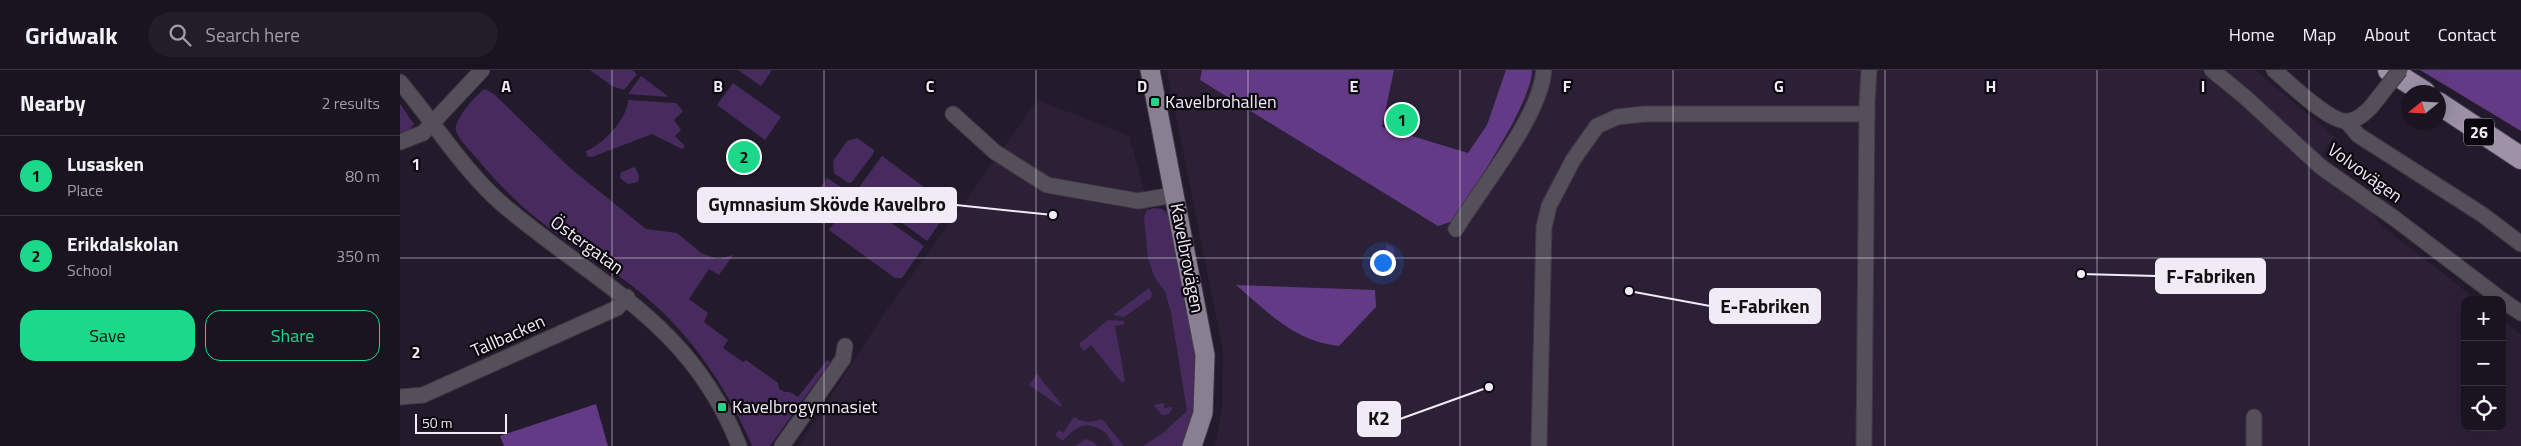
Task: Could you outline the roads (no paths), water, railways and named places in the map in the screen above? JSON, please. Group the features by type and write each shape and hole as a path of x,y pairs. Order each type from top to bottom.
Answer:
{"highway":[{"path":"2389,70 2413,85"},
{"name":"26","path":"2446,107 2471,118 2521,149"},
{"name":"26","path":"2446,108 2521,158"}],"main road":[{"name":"Kavelbrovägen","path":"1150,70 1205,355 1203,414 1192,446"}],"street":[{"path":"400,142 423,133 481,70"},
{"path":"1456,229 1527,118 1540,90 1544,70"},
{"path":"1864,446 1869,70"},
{"name":"Volvovägen","path":"2212,70 2321,167 2394,218 2497,296"},
{"path":"2274,70 2324,112 2347,122 2358,135 2475,210 2521,244"},
{"path":"2347,122 2362,116 2400,70"},
{"name":"Östergatan","path":"400,82 500,202 627,297 686,354 722,407 739,446"},
{"path":"953,114 995,152 1048,185 1138,201 1174,195"},
{"path":"1538,446 1545,218 1573,160 1597,126 1617,117 1644,114 1867,114"},
{"name":"Tallbacken","path":"400,396 423,395 617,308 627,297"},
{"name":"Volvovägen","path":"2506,303 2521,313"},
{"path":"782,446 843,359 845,346"},
{"path":"2254,417 2254,446"}],"place":[{"name":"Kavelbrohallen","path":"1155,102"},
{"name":"Lusasken","path":"1402,120"},
{"name":"Erikdalskolan","path":"744,157"},
{"name":"Gymnasium Skövde Kavelbro","path":"1053,215"},
{"name":"F-Fabriken","path":"2081,274"},
{"name":"E-Fabriken","path":"1629,291"},
{"name":"K2","path":"1489,387"},
{"name":"Kavelbrogymnasiet","path":"722,407"}]}
